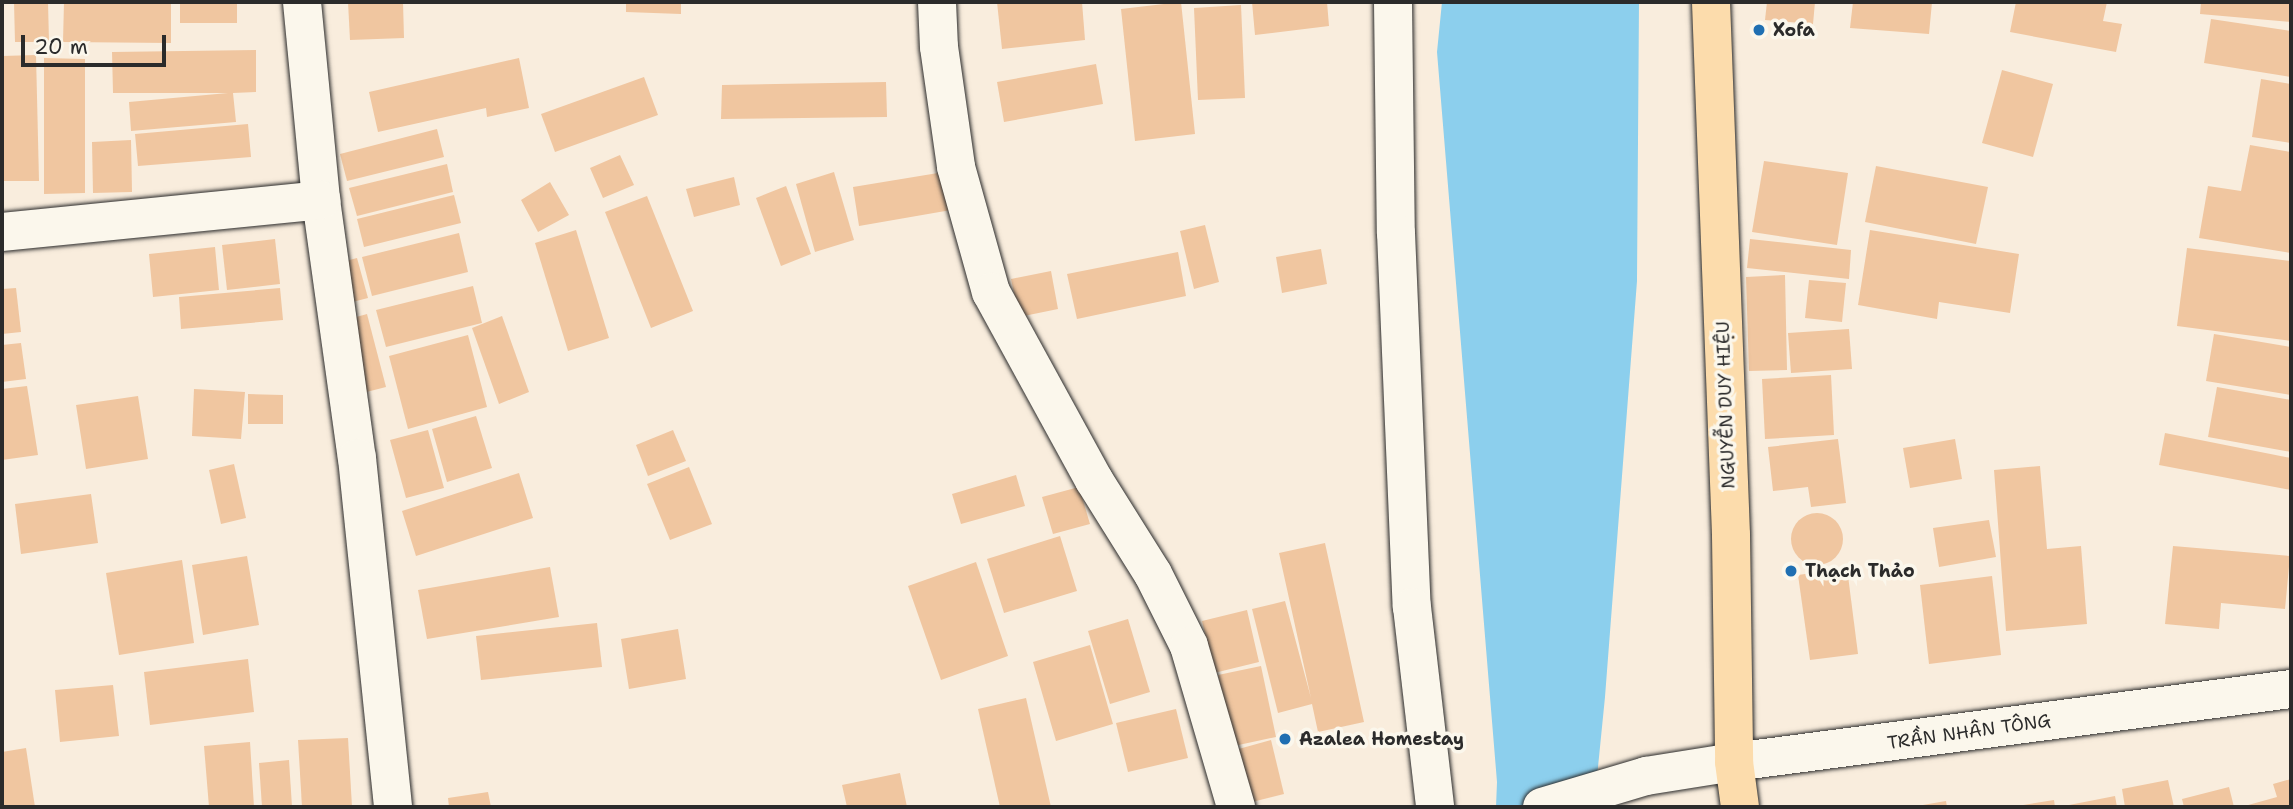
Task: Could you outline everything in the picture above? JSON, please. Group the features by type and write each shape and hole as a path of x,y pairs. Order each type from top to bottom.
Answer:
{"main road":[{"name":"NGUYỄN DUY HIỆU","path":"1711,2 1731,535 1734,762 1740,807"}],"street":[{"path":"302,2 321,200 357,458 393,807"},
{"path":"937,2 939,47 956,167 991,292 1094,480 1153,574 1188,646 1236,807"},
{"path":"1393,2 1396,233 1412,607 1435,807"},
{"path":"2,232 321,200"},
{"name":"TRẦN NHÂN TÔNG","path":"1542,807 1646,776 1734,762 2291,689"}],"water":[{"path":"1442,2 1639,2 1637,281 1594,807 1496,807 1497,782 1437,52"}],"building":[{"path":"14,2 48,2 49,42 15,42"},
{"path":"64,2 171,2 171,43 63,42"},
{"path":"180,2 237,2 237,23 180,23"},
{"path":"348,2 403,2 404,38 350,40"},
{"path":"626,2 681,2 681,14 626,12"},
{"path":"997,2 1082,2 1085,40 1002,49"},
{"path":"1181,2 1195,134 1135,141 1121,9"},
{"path":"1252,2 1327,2 1329,26 1255,35"},
{"path":"1767,2 1815,2 1813,24 1765,20"},
{"path":"1853,2 1932,2 1929,34 1850,28"},
{"path":"2016,2 2107,2 2103,21 2122,24 2116,52 2010,32"},
{"path":"2201,2 2291,2 2291,22 2200,14"},
{"path":"1241,5 1245,98 1198,100 1194,8"},
{"path":"2211,19 2291,31 2291,77 2204,63"},
{"path":"256,50 256,92 233,93 236,122 131,131 129,102 228,93 113,93 112,52"},
{"path":"36,55 39,181 2,181 2,56"},
{"path":"44,58 85,59 85,193 44,194"},
{"path":"519,58 529,108 487,117 486,108 378,132 369,92"},
{"path":"1096,64 1103,104 1004,122 997,82"},
{"path":"2002,70 2053,84 2033,157 1982,143"},
{"path":"644,77 658,115 555,152 541,114"},
{"path":"2261,79 2291,84 2291,143 2252,137"},
{"path":"886,82 887,117 721,119 722,85"},
{"path":"248,124 251,157 138,166 135,134"},
{"path":"437,129 444,157 347,181 340,154"},
{"path":"131,140 132,192 93,193 92,142"},
{"path":"2250,145 2291,152 2291,253 2199,238 2208,186 2241,191"},
{"path":"620,155 634,185 603,198 590,168"},
{"path":"1764,161 1848,173 1837,245 1752,232"},
{"path":"447,164 453,192 357,216 349,188"},
{"path":"1876,166 1988,187 1976,244 1865,222"},
{"path":"834,172 854,240 815,252 796,184"},
{"path":"944,172 951,210 859,226 853,187"},
{"path":"734,177 740,205 694,217 686,189"},
{"path":"550,182 569,215 538,232 521,200"},
{"path":"786,186 811,254 781,266 756,198"},
{"path":"454,195 461,223 364,247 357,219"},
{"path":"647,196 693,311 651,328 605,212"},
{"path":"1205,225 1219,282 1194,289 1180,231"},
{"path":"576,230 609,338 568,351 535,243"},
{"path":"1870,230 2019,254 2010,313 1939,302 1937,319 1858,305"},
{"path":"459,233 468,272 372,296 362,257"},
{"path":"275,239 280,284 227,290 222,245"},
{"path":"1750,239 1851,250 1849,279 1747,268"},
{"path":"215,247 219,290 153,297 149,254"},
{"path":"2187,248 2291,261 2291,341 2177,326"},
{"path":"1321,249 1327,284 1282,293 1276,257"},
{"path":"1178,252 1186,296 1077,319 1067,274"},
{"path":"357,258 368,298 333,307 323,267"},
{"path":"1051,271 1058,309 1019,317 1011,279"},
{"path":"1785,275 1787,370 1749,371 1746,277"},
{"path":"1809,280 1846,283 1842,322 1805,318"},
{"path":"473,286 482,323 386,347 376,310"},
{"path":"16,288 21,332 2,334 2,289"},
{"path":"280,288 283,320 181,329 179,297"},
{"path":"367,314 386,387 343,398 342,321"},
{"path":"502,316 529,392 499,404 472,328"},
{"path":"1849,329 1852,369 1791,373 1788,333"},
{"path":"2214,334 2291,347 2291,395 2206,381"},
{"path":"468,335 487,407 408,429 389,356"},
{"path":"21,343 26,379 2,382 2,345"},
{"path":"1831,375 1834,435 1765,439 1762,379"},
{"path":"27,386 38,455 2,460 2,389"},
{"path":"2217,387 2291,400 2291,452 2208,437"},
{"path":"194,389 245,392 241,439 192,436"},
{"path":"248,394 283,395 283,424 248,424"},
{"path":"138,396 148,459 86,469 76,405"},
{"path":"476,416 492,468 447,482 432,429"},
{"path":"428,430 444,488 406,498 390,440"},
{"path":"673,430 686,461 648,476 636,445"},
{"path":"2165,433 2291,458 2291,490 2159,465"},
{"path":"1838,439 1846,503 1811,507 1808,487 1773,491 1768,447"},
{"path":"1955,439 1962,479 1910,488 1903,448"},
{"path":"234,464 246,518 221,524 209,470"},
{"path":"2040,466 2047,549 2081,546 2087,624 2006,631 1994,470"},
{"path":"689,467 712,524 670,540 647,484"},
{"path":"519,473 533,518 416,556 402,511"},
{"path":"1016,475 1025,506 961,524 952,494"},
{"path":"1079,487 1090,524 1053,534 1042,497"},
{"path":"91,494 98,543 21,554 15,504"},
{"path":"1817,513 1827,515 1835,521 1841,529 1841,549 1835,557 1827,563 1817,565 1807,563 1799,557 1793,549 1791,539 1793,529 1799,521 1807,515"},
{"path":"1989,520 1996,557 1939,567 1933,528"},
{"path":"1060,536 1077,591 1004,613 987,559"},
{"path":"1325,543 1364,722 1318,732 1312,704 1278,713 1252,609 1285,601 1311,698 1279,553"},
{"path":"2173,546 2290,556 2285,609 2221,603 2219,629 2165,624"},
{"path":"247,556 259,625 203,635 192,565"},
{"path":"182,560 194,643 119,655 106,573"},
{"path":"976,562 1008,656 941,680 908,586"},
{"path":"550,567 559,617 427,639 418,590"},
{"path":"1847,568 1858,654 1810,660 1798,575"},
{"path":"1992,576 2001,655 1929,664 1920,585"},
{"path":"1247,610 1259,662 1214,673 1202,621"},
{"path":"1128,619 1150,692 1110,704 1088,631"},
{"path":"597,623 602,667 481,680 476,636"},
{"path":"678,629 686,679 629,689 621,639"},
{"path":"1090,645 1113,724 1056,741 1033,662"},
{"path":"248,659 254,712 150,725 144,672"},
{"path":"1261,666 1276,737 1234,746 1218,675"},
{"path":"113,685 119,736 60,742 55,690"},
{"path":"1026,698 1051,807 1000,807 978,709"},
{"path":"1176,709 1188,758 1128,772 1116,723"},
{"path":"348,738 352,807 302,807 298,740"},
{"path":"1271,740 1284,794 1248,803 1235,750"},
{"path":"250,742 254,807 209,807 204,746"},
{"path":"26,748 35,807 2,807 2,752"},
{"path":"289,760 292,807 262,807 259,763"},
{"path":"900,773 907,807 847,807 842,785"},
{"path":"2291,779 2291,807 2241,807 2277,797 2273,784"},
{"path":"2168,780 2174,807 2125,807 2122,789"},
{"path":"2229,787 2234,807 2184,807 2182,799"},
{"path":"488,792 491,807 449,807 448,798"},
{"path":"2115,796 2117,807 2069,807 2069,805"},
{"path":"2054,800 2055,807 2017,807 2017,806"},
{"path":"1946,801 1947,807 1917,806"}],"place":[{"name":"Xofa","path":"1759,30"},
{"name":"Thạch Thảo","path":"1791,571"},
{"name":"Azalea Homestay","path":"1285,739"}]}
